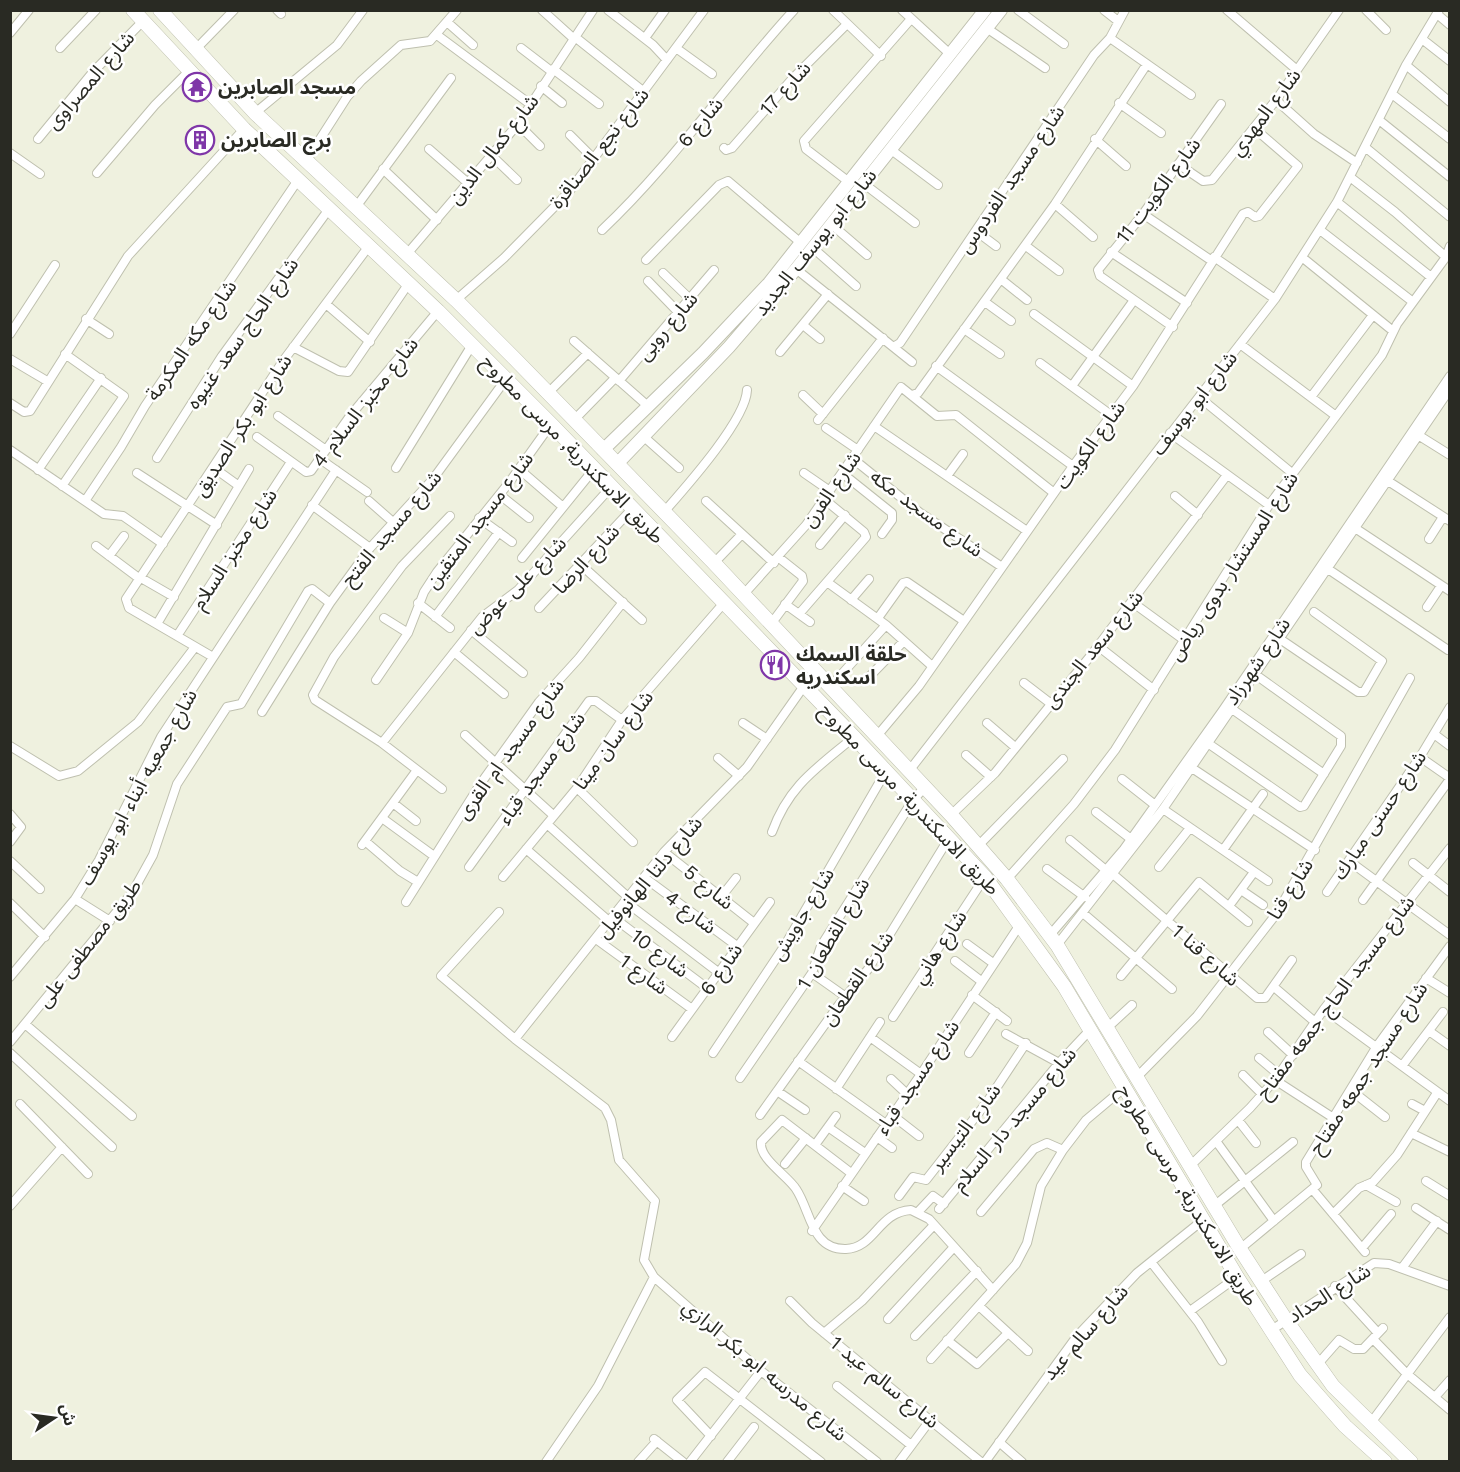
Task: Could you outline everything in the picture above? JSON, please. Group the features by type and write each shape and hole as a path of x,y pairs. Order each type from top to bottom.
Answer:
{"main road":[{"name":"طريق الاسكندرية, مرسى مطروح","path":"160,10 255,113 456,300 664,512 951,815 1007,879 1053,940 1260,1282 1317,1365 1370,1424 1411,1461"},
{"name":"طريق الاسكندرية, مرسى مطروح","path":"138,16 244,129 438,310 551,424 854,737 985,877 1021,923 1090,1030 1270,1330 1322,1402 1384,1461"},
{"path":"159,38 173,25"},
{"path":"475,348 493,337"},
{"path":"692,572 710,560"}],"street":[{"path":"10,33 29,10"},
{"path":"60,48 96,10"},
{"path":"195,50 234,10"},
{"path":"255,113 337,45 363,10"},
{"path":"306,161 347,97 361,81 401,45 424,42 437,35 457,10"},
{"path":"542,10 644,92"},
{"name":"شارع كمال الدين","path":"407,254 518,124 593,10"},
{"path":"608,10 645,38 667,60"},
{"path":"645,38 665,10"},
{"name":"شارع نجع الصناقرة","path":"456,300 544,217 595,160 704,10"},
{"name":"شارع 6","path":"602,230 644,190 761,46 794,10"},
{"path":"833,10 881,56"},
{"path":"902,10 951,55"},
{"name":"شارع ابو يوسف الجديد","path":"617,464 729,347 796,269 807,245 849,182 988,29 1001,10"},
{"path":"1018,10 1064,44"},
{"path":"1104,10 1118,21"},
{"name":"شارع مسجد الفردوس","path":"895,345 900,343 1094,55 1110,38 1125,10"},
{"path":"1227,10 1297,70"},
{"name":"شارع المهدي","path":"1179,164 1203,181 1212,180 1275,100 1339,10"},
{"path":"1366,10 1386,30"},
{"name":"شارع ابو يوسف الجديد","path":"603,450 740,316 807,245 831,224 890,149 915,107 981,12"},
{"path":"1438,12 1449,25"},
{"name":"شارع ابو يوسف","path":"909,771 958,711 1170,433 1275,300 1337,202 1406,65 1438,12"},
{"name":"شارع المصراوى","path":"38,139 138,16"},
{"path":"849,182 806,149 804,141 881,56 911,19"},
{"path":"447,22 473,45"},
{"name":"شارع 17","path":"724,148 730,150 732,148 793,78 847,24"},
{"path":"988,29 1046,68"},
{"path":"437,35 530,104"},
{"path":"1110,38 1191,95"},
{"path":"1422,39 1449,61"},
{"path":"521,48 599,104"},
{"path":"676,48 712,74"},
{"path":"912,395 918,393 1002,280 1147,64"},
{"path":"1406,65 1449,102"},
{"path":"97,173 155,105 189,71"},
{"path":"356,207 451,78"},
{"path":"541,86 562,103"},
{"path":"1392,94 1449,139"},
{"path":"1275,100 1314,134 1357,164"},
{"path":"1119,103 1161,133"},
{"name":"شارع الكويت 11","path":"1134,300 1100,276 1099,267 1143,214 1221,105"},
{"path":"1378,120 1449,177"},
{"path":"518,124 540,146"},
{"name":"شارع الكويت","path":"877,736 933,666 1073,466 1133,386 1173,327 1213,259 1244,213 1259,216 1298,164 1254,128"},
{"path":"10,403 26,413 30,411 86,319 128,256 244,129"},
{"path":"570,135 595,160"},
{"path":"1095,139 1126,166"},
{"path":"1365,147 1449,217"},
{"path":"429,149 469,184"},
{"path":"890,149 938,185"},
{"path":"10,153 40,174"},
{"path":"492,156 517,180"},
{"path":"383,169 438,220"},
{"path":"1350,177 1395,212 1446,257"},
{"name":"شارع مكه المكرمة","path":"85,501 122,447 151,396 298,180"},
{"path":"646,260 719,185 728,181 856,286"},
{"path":"863,183 915,223"},
{"path":"1337,202 1431,277"},
{"path":"1055,204 1093,237"},
{"name":"شارع الحاج سعد غنيوه","path":"157,458 222,356 329,209"},
{"path":"1143,214 1275,300"},
{"path":"831,224 867,255"},
{"path":"1320,230 1413,302"},
{"path":"976,231 996,246"},
{"name":"شارع ابو بكر الصديق","path":"157,624 129,608 126,599 293,347 369,246"},
{"path":"1026,246 1059,271"},
{"name":"شارع المستشار بدوى رياض","path":"1007,879 1095,777 1154,690 1269,505 1387,348 1393,331 1446,257 1449,246"},
{"path":"1111,252 1187,303"},
{"path":"1303,258 1393,331"},
{"path":"10,334 55,265"},
{"path":"796,269 895,345 912,362"},
{"name":"شارع روبى","path":"574,420 617,379 714,270"},
{"path":"663,273 690,299"},
{"path":"1002,280 1026,300"},
{"path":"648,281 678,312"},
{"path":"293,347 343,373 352,369 409,284"},
{"path":"780,352 828,294"},
{"path":"1072,386 1095,358 1134,300 1173,327"},
{"path":"985,303 1011,321"},
{"path":"326,304 370,342"},
{"name":"شارع مخبز السلام 4","path":"257,438 308,472 320,459 350,416 438,310"},
{"path":"1034,314 1133,386"},
{"path":"1311,397 1372,315"},
{"path":"86,319 109,334"},
{"path":"803,325 820,339"},
{"path":"964,329 1000,354"},
{"path":"803,395 821,417 883,338"},
{"path":"574,341 649,406"},
{"path":"1240,344 1336,416"},
{"path":"396,468 475,348"},
{"path":"548,393 588,353"},
{"path":"62,486 123,398 123,393 65,354"},
{"path":"10,359 47,381"},
{"path":"1040,363 1111,415"},
{"path":"936,366 1073,466"},
{"name":"شارع شهرزاد","path":"1053,940 1085,897 1110,873 1280,639 1328,569 1346,537 1355,528 1418,435 1449,376"},
{"path":"38,470 101,378"},
{"name":"شارع مسجد الفتح","path":"262,712 330,603 370,548 433,479 506,379"},
{"name":"شارع الفرن","path":"743,595 776,560 827,495 899,388 903,388 912,395"},
{"name":"شارع شهرزاد","path":"1053,940 1084,914 1131,839 1192,768 1433,406 1446,401 1449,388"},
{"path":"664,512 716,447 741,411 747,390"},
{"path":"912,395 937,416 956,415 1054,493"},
{"path":"1199,397 1292,473"},
{"path":"278,416 326,450"},
{"name":"شارع مسجد المتقين","path":"376,680 408,633 418,603 437,572 500,495 551,424"},
{"path":"874,426 1027,531"},
{"name":"شارع مسجد مكه","path":"826,428 919,512 1002,567"},
{"path":"1170,433 1269,505"},
{"path":"1418,435 1449,455"},
{"path":"643,436 679,468"},
{"path":"10,450 104,514 123,516 163,544"},
{"path":"947,476 963,454"},
{"path":"320,459 368,496 394,523"},
{"name":"شارع مخبز السلام","path":"177,636 291,462"},
{"path":"214,468 239,486"},
{"path":"213,657 157,624 249,469"},
{"path":"519,469 562,507"},
{"path":"522,558 594,469"},
{"name":"شارع جمعيه أبناء ابو يوسف","path":"10,977 75,899 99,860 161,737 336,470"},
{"path":"137,472 217,525"},
{"path":"799,614 866,537 864,532 844,515 804,473"},
{"path":"842,473 892,513 892,520 882,534"},
{"name":"شارع سعد الجندى","path":"951,815 991,777 1098,646 1227,475"},
{"path":"1388,481 1446,519 1429,539"},
{"name":"شارع على عوض","path":"382,743 482,617 504,603 518,590 611,487"},
{"path":"500,495 529,518"},
{"path":"1175,496 1198,515"},
{"path":"706,501 742,534 803,579 771,624"},
{"path":"312,505 370,548"},
{"name":"شارع الرضا","path":"539,608 632,509"},
{"path":"820,544 844,515"},
{"path":"442,789 382,743 315,700 314,692 334,657 402,566 450,516"},
{"path":"479,518 512,542"},
{"path":"1355,528 1449,591"},
{"path":"435,616 499,532"},
{"path":"710,560 742,534"},
{"path":"109,556 124,536"},
{"path":"96,546 140,578 174,597"},
{"path":"580,564 642,620"},
{"path":"1328,569 1448,650"},
{"path":"851,600 869,579"},
{"path":"827,582 878,618 933,666"},
{"path":"878,618 903,583 907,582 964,621"},
{"path":"1427,607 1441,586"},
{"name":"طريق مصطفى على","path":"10,1042 132,893 153,855 177,784 228,705 241,704 308,591 312,589 330,603"},
{"path":"1132,602 1184,640"},
{"path":"418,603 450,628"},
{"name":"شارع مسجد ام القرى","path":"406,902 434,856 547,690 579,658 623,603"},
{"name":"شارع سان مينا","path":"503,877 577,788 622,720 723,604"},
{"path":"786,604 810,622"},
{"path":"1280,639 1358,692 1364,692 1381,667 1382,661 1314,612"},
{"path":"384,618 408,633"},
{"path":"830,687 886,625"},
{"path":"471,630 524,673"},
{"path":"869,677 904,641"},
{"path":"1098,646 1154,690"},
{"path":"10,747 55,775 66,776 78,771 138,722 195,647"},
{"path":"454,652 504,694"},
{"path":"1209,744 1300,807 1304,806 1341,746 1341,736 1252,677"},
{"name":"شارع قنا","path":"1137,1077 1183,1032 1277,913 1315,850 1410,678"},
{"path":"1024,683 1050,703"},
{"name":"شارع دلتا الهانوفيل","path":"515,1039 664,852 692,821 740,776 804,686"},
{"name":"شارع مسجد قباء","path":"469,867 590,701 596,701 622,720"},
{"name":"شارع حسنى مبارك","path":"1327,892 1420,757 1449,707"},
{"path":"1232,709 1324,774"},
{"path":"743,723 766,739"},
{"path":"987,723 1015,747"},
{"path":"1434,734 1449,746"},
{"path":"465,735 554,815"},
{"path":"772,832 791,792 806,776 854,737"},
{"path":"966,755 991,777"},
{"path":"1364,900 1449,778 1420,757"},
{"path":"718,758 740,776"},
{"path":"978,846 1063,759"},
{"path":"1192,768 1315,850"},
{"path":"417,770 363,843 418,882"},
{"name":"شارع جاويش","path":"713,1053 785,945 886,771"},
{"path":"1122,779 1268,881"},
{"path":"577,788 633,842"},
{"name":"شارع القطعان 1","path":"740,1078 812,973 821,946 913,800 925,788"},
{"path":"1223,850 1263,794"},
{"path":"393,803 417,820"},
{"path":"1096,812 1131,839"},
{"path":"10,814 21,827 10,842"},
{"path":"382,818 434,856"},
{"path":"547,824 628,900 718,972"},
{"path":"1159,867 1190,828"},
{"name":"شارع القطعان","path":"760,1115 869,968 949,838"},
{"name":"شارع قنا 1","path":"1070,840 1257,998 1264,998 1274,987"},
{"name":"شارع مسجد الحاج جمعه مفتاح","path":"1190,1166 1263,1095 1324,1009 1449,848"},
{"path":"526,849 612,920"},
{"name":"شارع 5","path":"664,852 754,923"},
{"path":"10,861 40,889"},
{"path":"1349,861 1449,935"},
{"path":"1413,863 1449,892"},
{"path":"1047,869 1085,897"},
{"path":"1229,906 1254,872"},
{"name":"شارع هاني","path":"893,1017 985,877"},
{"name":"شارع 4","path":"645,878 737,946"},
{"path":"721,897 736,878"},
{"path":"1121,976 1199,882 1248,922"},
{"path":"1241,890 1263,905"},
{"path":"75,899 110,921"},
{"name":"شارع 6","path":"672,1037 770,902"},
{"path":"10,903 45,937"},
{"path":"499,912 441,976 515,1039 594,1098 610,1114 619,1160 655,1201 644,1260 654,1276 598,1386 546,1461"},
{"path":"1084,914 1172,989"},
{"name":"شارع 10","path":"612,920 707,988"},
{"name":"شارع مسجد قباء","path":"812,1231 908,1094 1021,923"},
{"name":"شارع 1","path":"596,939 692,1009"},
{"path":"967,944 993,963"},
{"name":"شارع مسجد جمعه مفتاح","path":"1313,1190 1318,1183 1305,1164 1335,1119 1377,1046 1449,945"},
{"path":"1292,960 1274,987 1315,1022"},
{"path":"955,961 981,981"},
{"path":"812,973 846,997"},
{"path":"1426,978 1449,993"},
{"path":"972,995 1007,1020"},
{"path":"1107,1028 1132,1005"},
{"path":"1324,1009 1449,1101"},
{"path":"969,1053 996,1012"},
{"path":"1402,1065 1443,1012"},
{"path":"836,1089 880,1022"},
{"path":"25,1024 132,1116"},
{"name":"شارع مسجد دار السلام","path":"918,1212 931,1197 941,1206 1059,1063 1090,1030"},
{"path":"1429,1031 1449,1046"},
{"path":"1268,1032 1293,1055"},
{"path":"1006,1034 1059,1063"},
{"path":"870,1037 921,1074"},
{"name":"شارع التيسير","path":"898,1196 913,1177 926,1180 987,1102 1026,1043"},
{"path":"10,1053 112,1148"},
{"path":"1259,1058 1277,1077 1335,1119"},
{"path":"798,1061 886,1124"},
{"path":"1244,1075 1263,1095"},
{"path":"891,1080 908,1094"},
{"path":"931,1359 1023,1254 1038,1195 1063,1150 1086,1120 1124,1088"},
{"path":"777,1091 805,1110"},
{"path":"1352,1091 1384,1117"},
{"path":"1333,1214 1359,1188 1373,1182 1397,1155 1437,1093"},
{"path":"20,1104 88,1174"},
{"path":"1412,1104 1425,1112"},
{"path":"892,1115 919,1136"},
{"path":"815,1145 836,1116"},
{"path":"1238,1120 1256,1143"},
{"path":"851,1173 784,1121 779,1121 761,1142 760,1148 796,1190 812,1231 833,1247 843,1250 865,1243 891,1215 900,1210 918,1212 934,1225 993,1290"},
{"path":"828,1127 865,1153"},
{"path":"1411,1133 1449,1152"},
{"path":"877,1137 892,1148"},
{"path":"785,1164 807,1138"},
{"path":"1215,1141 1274,1221"},
{"path":"1214,1206 1293,1142"},
{"path":"981,1212 1034,1149 1047,1143 1063,1150"},
{"path":"10,1206 62,1147"},
{"path":"1426,1181 1449,1196"},
{"path":"1366,1185 1396,1202"},
{"path":"842,1186 864,1201"},
{"path":"1240,1249 1313,1190 1364,1250 1391,1214"},
{"path":"1416,1208 1443,1225"},
{"path":"1449,1216 1402,1268 1449,1286"},
{"name":"شارع سالم عيد","path":"985,1461 1077,1336 1151,1262 1203,1220"},
{"path":"824,1333 862,1301 934,1225"},
{"path":"888,1319 954,1247"},
{"path":"1260,1282 1301,1254"},
{"path":"1151,1262 1190,1311 1222,1361"},
{"name":"شارع الحداد","path":"1270,1330 1366,1266 1389,1264 1402,1268"},
{"path":"915,1336 976,1271"},
{"name":"شارع مدرسه ابو بكر الرازي","path":"654,1276 761,1371 877,1461"},
{"path":"1190,1311 1237,1277"},
{"path":"1335,1286 1378,1333 1406,1373 1449,1410"},
{"name":"شارع سالم عيد 1","path":"790,1301 824,1333 981,1461"},
{"path":"979,1306 1028,1351"},
{"path":"1370,1424 1406,1373 1448,1322"},
{"path":"947,1340 978,1364 1008,1333"},
{"path":"1317,1365 1339,1340 1358,1350 1378,1333"},
{"path":"690,1461 761,1371"},
{"path":"711,1436 677,1400 701,1374 707,1372 821,1461"},
{"path":"1435,1397 1449,1380"},
{"path":"837,1386 911,1445"},
{"path":"899,1461 931,1419"},
{"path":"727,1461 754,1427"},
{"path":"638,1461 656,1440 683,1461"},
{"path":"999,1442 1022,1461"}],"place":[{"name":"مسجد الصابرين","path":"197,87"},
{"name":"برج الصابرين","path":"200,140"},
{"name":"حلقة السمك اسكندريه","path":"775,665"}]}
